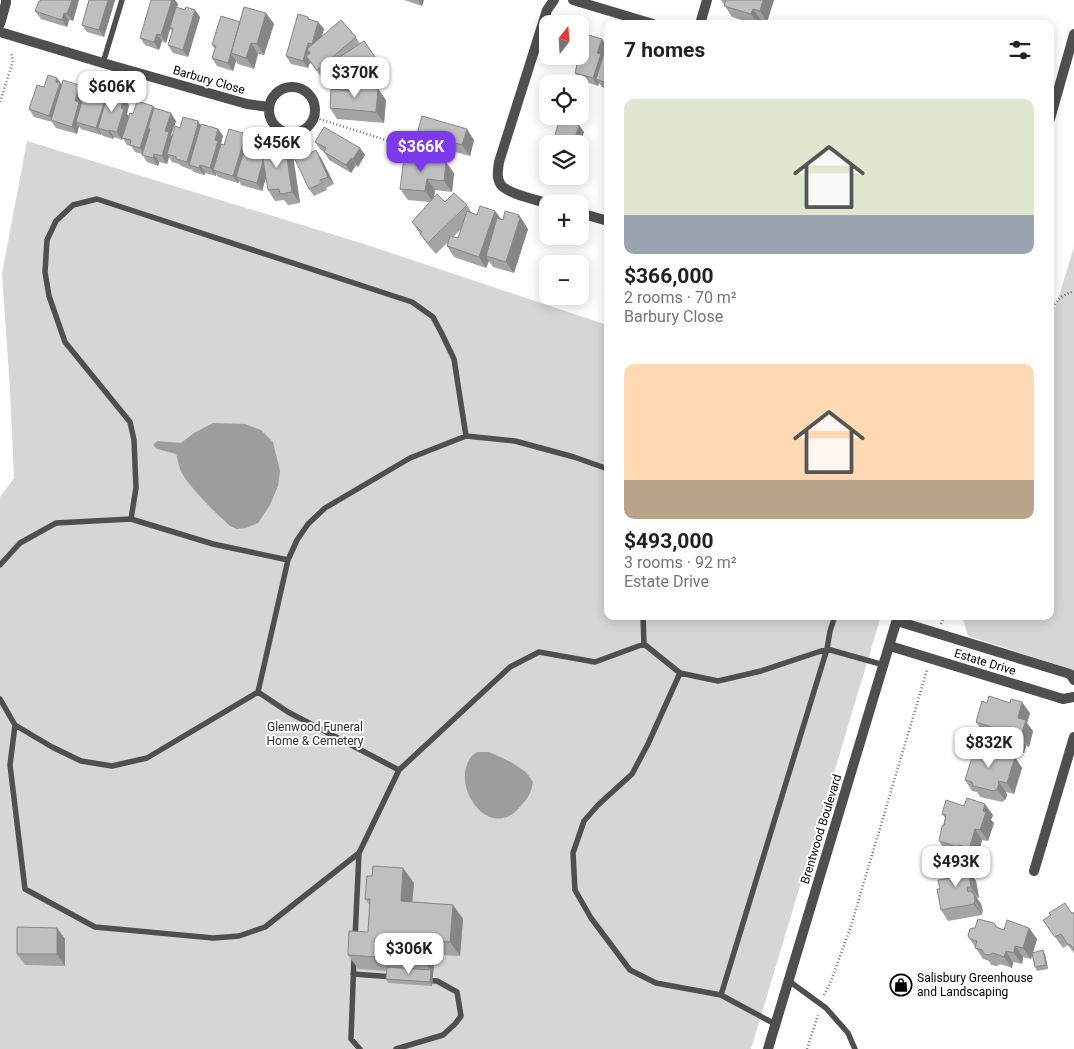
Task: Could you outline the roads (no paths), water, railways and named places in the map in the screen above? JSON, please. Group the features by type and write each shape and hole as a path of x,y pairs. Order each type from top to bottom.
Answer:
{"street":[{"path":"539,201 515,193 502,186 497,176 499,162 547,10 554,0"},
{"path":"574,0 640,20"},
{"path":"701,20 707,0"},
{"path":"0,24 7,1"},
{"name":"Barbury Close","path":"0,32 247,104 269,107"},
{"path":"1054,106 1074,34"},
{"path":"1061,84 1074,54"},
{"path":"297,88 304,91 313,102 313,117 310,124 304,129 290,133 276,127 269,114 269,107 271,100 276,94 282,90 297,88"},
{"path":"589,216 604,220"},
{"name":"Brentwood Boulevard","path":"768,1049 896,620"},
{"name":"Estate Drive","path":"902,620 938,634 1070,674 1074,680"},
{"name":"Estate Drive","path":"890,646 1063,699 1074,697"},
{"path":"1034,872 1074,737"}],"lane":[{"path":"103,63 122,0"},
{"path":"131,519 136,488 134,440 130,422 65,342 50,296 45,272 47,240 56,221 73,206 97,199 412,302 433,317 454,359 466,436"},
{"path":"0,699 15,725 80,761 112,766 148,758 258,692 288,560 297,540 308,524 325,508 410,458 466,436 515,441 574,457 604,468"},
{"path":"0,565 20,543 56,523 131,519 213,544 288,560"},
{"path":"643,620 644,644 680,673 718,681 827,650 884,665"},
{"path":"721,995 827,650 834,620"},
{"path":"355,946 359,853 400,770 510,667 539,652 595,662 644,644"},
{"path":"680,673 648,744 632,774 598,805 584,821 573,853 575,890 591,918 630,970 656,983 721,995 776,1024"},
{"path":"258,692 288,712 400,770"},
{"path":"15,725 10,765 25,889 95,927 213,938 238,936 265,927 359,853"},
{"path":"354,955 351,1039 360,1049"},
{"path":"354,974 400,978"},
{"path":"396,1049 443,1035 461,1016 457,992 437,981 418,979"},
{"path":"789,981 826,1008 848,1033 855,1049"}],"place":[{"name":"Salisbury Greenhouse and Landscaping","path":"901,985"}],"park label":[{"name":"Glenwood Funeral Home & Cemetery","path":"315,734"}]}
